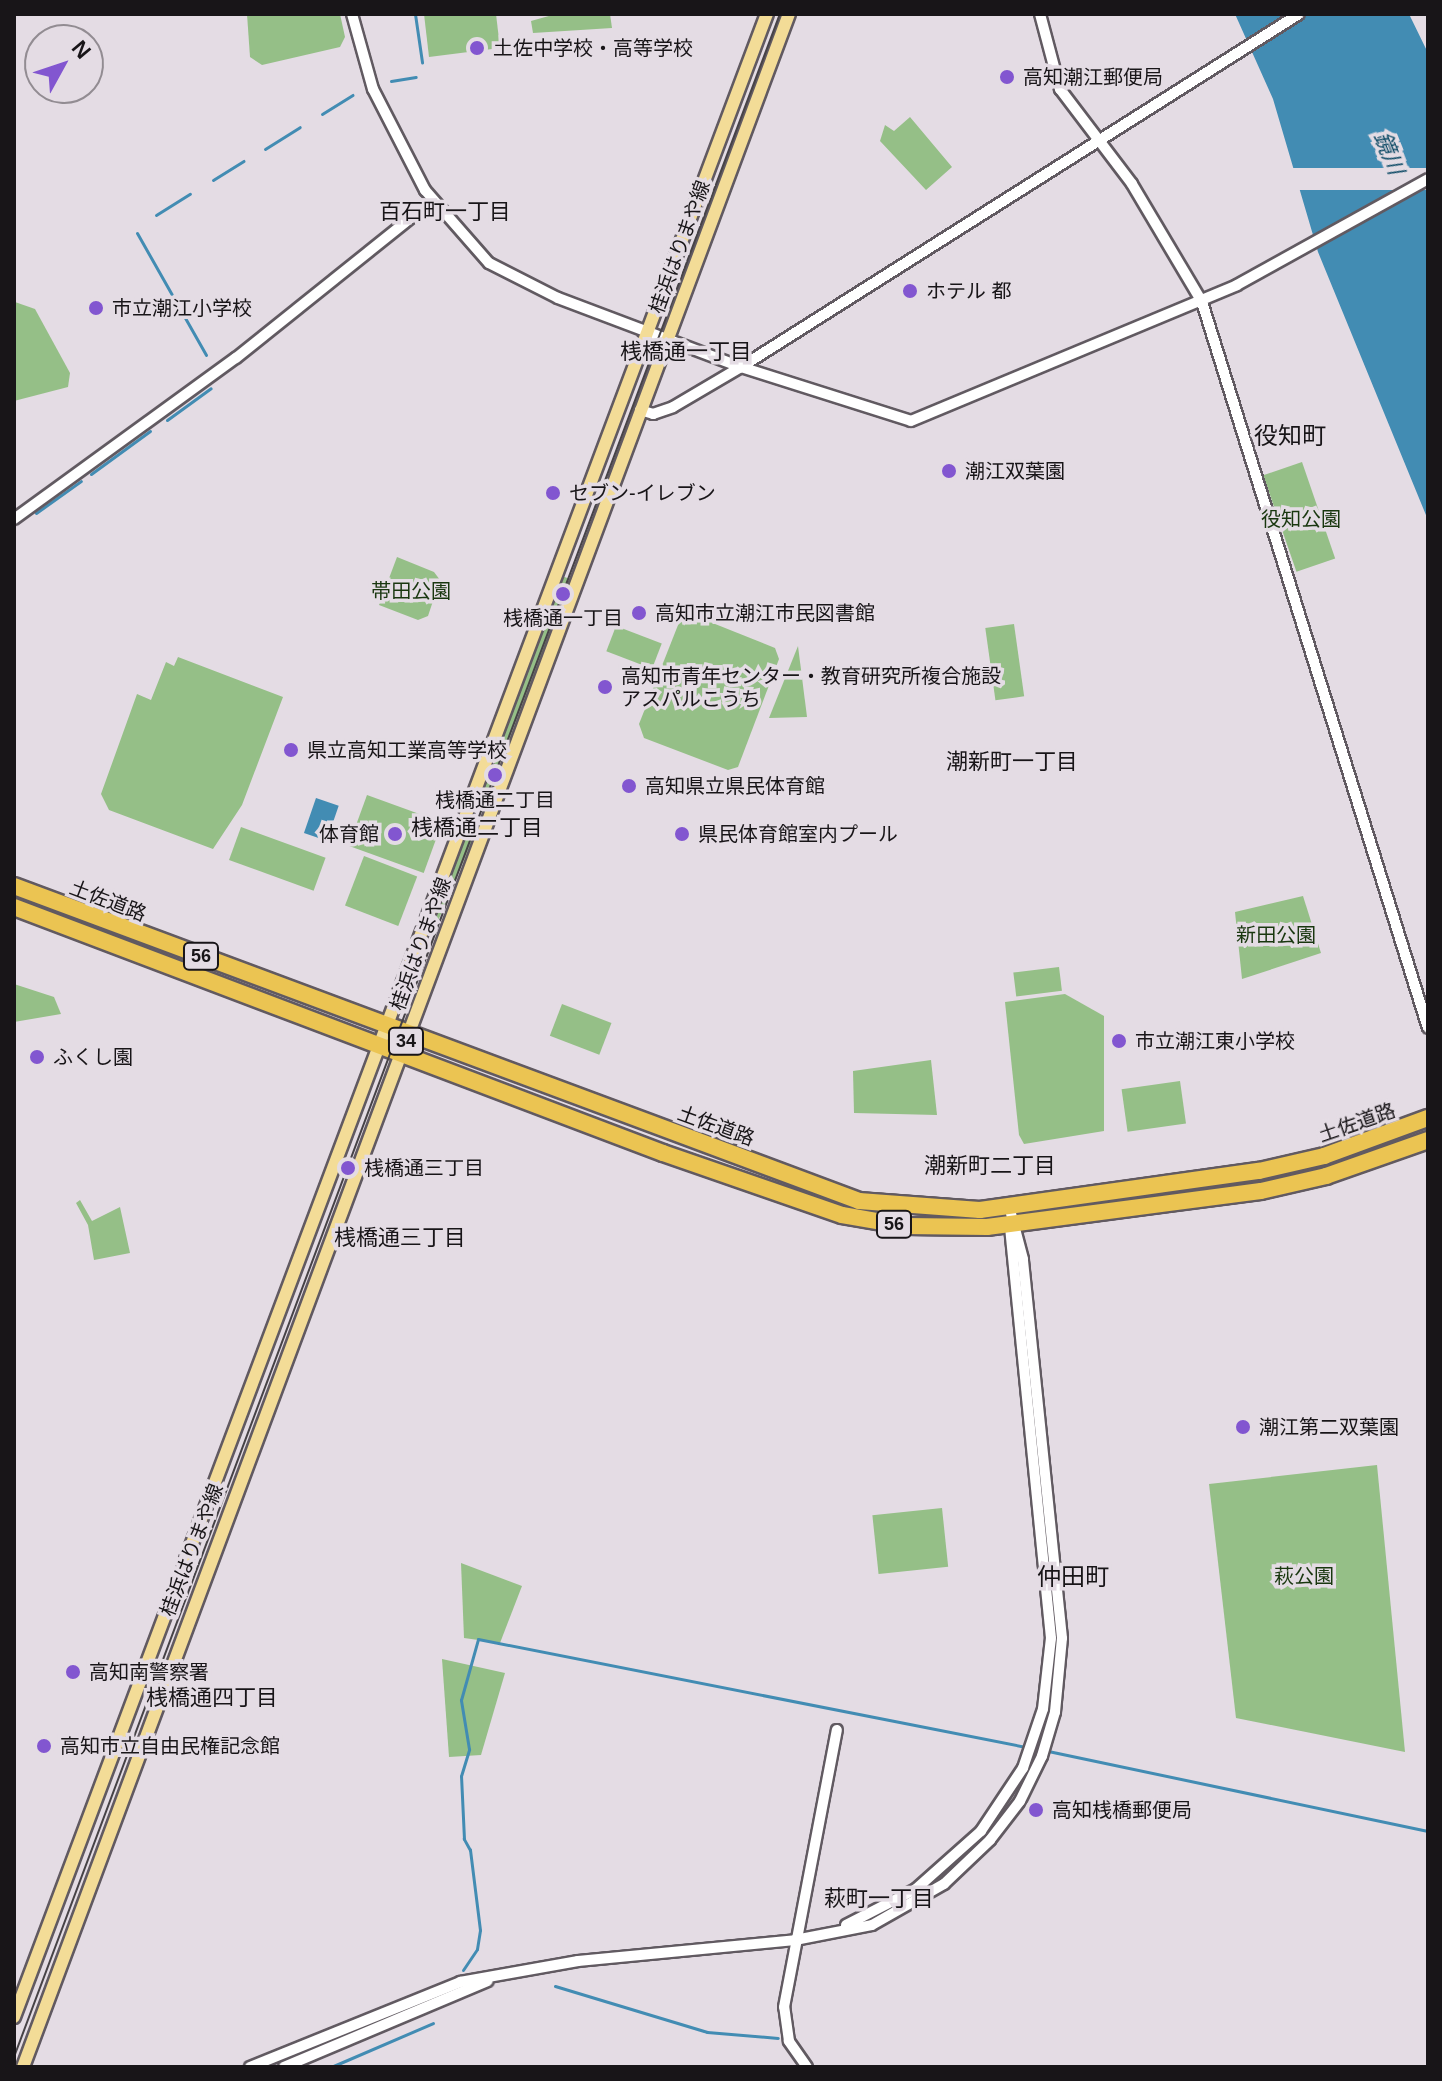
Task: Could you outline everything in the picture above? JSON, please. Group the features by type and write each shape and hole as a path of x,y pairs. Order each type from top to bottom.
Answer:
{"highway":[{"name":"土佐道路","path":"14,886 859,1201 949,1210 1009,1206 1279,1168 1428,1118"},
{"name":"土佐道路","path":"14,907 402,1051 663,1153 842,1215 906,1226 1012,1224 1280,1187 1428,1140"}],"main road":[{"name":"桂浜はりまや線","path":"14,2017 767,14"},
{"name":"桂浜はりまや線","path":"23,2067 789,14"}],"street":[{"path":"352,14 373,89 432,201 489,263 507,274 741,367 911,421 1202,302 1428,179"},
{"path":"1040,14 1060,89 1103,141 1202,302 1428,1028"},
{"path":"640,410 653,414 673,407 741,367 1103,141 1299,14"},
{"path":"14,519 236,358 432,201"},
{"path":"284,2067 490,1981 578,1961 795,1940 841,1928 872,1925 903,1910 968,1863 1020,1801 1051,1728 1061,1673 1061,1612 1023,1259 1009,1206"},
{"path":"807,2067 792,2047 784,2020 795,1940 837,1730"},
{"path":"250,2067 394,2006 460,1982 490,1981"}],"green space":[{"path":"247,14 340,14 345,37 340,47 262,65 250,57"},
{"path":"424,14 496,14 500,48 429,57"},
{"path":"556,14 610,14 612,28 533,33 531,21"},
{"path":"910,117 952,167 926,190 880,141 885,125 894,131"},
{"path":"15,302 35,309 70,373 68,387 14,401"},
{"name":"役知公園","path":"1302,462 1335,558 1296,572 1263,475"},
{"name":"帯田公園","path":"397,557 434,572 440,580 428,616 418,620 379,605"},
{"path":"562,576 570,579 488,795 479,792"},
{"path":"690,614 775,648 779,659 738,767 728,770 644,738 639,724 680,620"},
{"path":"1014,624 1024,696 995,700 985,628"},
{"path":"616,626 662,644 652,669 606,651"},
{"path":"798,646 807,717 769,718"},
{"path":"178,657 283,697 242,805 213,849 109,810 101,794 137,694 151,700 166,662 174,666"},
{"name":"体育館","path":"367,795 442,822 424,873 349,846"},
{"path":"241,827 326,858 314,891 229,860"},
{"path":"465,837 472,840 432,936 424,933"},
{"path":"364,856 417,876 398,926 345,905"},
{"name":"新田公園","path":"1303,896 1321,953 1242,979 1235,912"},
{"path":"1059,967 1062,991 1016,996 1013,973"},
{"path":"14,984 54,997 61,1014 14,1022"},
{"path":"1065,994 1104,1016 1104,1131 1024,1144 1019,1135 1005,1002"},
{"path":"562,1004 611,1023 599,1055 550,1036"},
{"path":"931,1060 937,1115 854,1113 853,1071"},
{"path":"1180,1081 1186,1124 1128,1132 1122,1089"},
{"path":"80,1200 92,1221 120,1207 130,1253 94,1260 88,1225 76,1203"},
{"name":"萩公園","path":"1377,1465 1405,1752 1236,1718 1209,1484"},
{"path":"942,1508 948,1567 879,1574 872,1515"},
{"path":"461,1563 522,1586 500,1643 464,1638"},
{"path":"442,1659 505,1673 481,1755 449,1757"}],"water":[{"name":"鏡川","path":"1235,14 1409,14 1428,53 1428,520 1318,252 1273,99"},
{"path":"316,798 339,806 327,841 304,833"}],"pier":[{"path":"1291,168 1428,168 1428,190 1291,190"}],"waterway":[{"path":"415,14 422,62"},
{"path":"391,81 416,77"},
{"path":"322,114 352,95"},
{"path":"265,149 300,127"},
{"path":"213,180 244,161"},
{"path":"156,215 190,194"},
{"path":"137,233 206,355"},
{"path":"167,420 211,388"},
{"path":"91,474 150,431"},
{"path":"36,513 81,481"},
{"path":"463,1970 477,1949 480,1930 470,1850 464,1839 461,1776 469,1749 461,1700 478,1639 1041,1750"},
{"path":"1048,1751 1428,1831"},
{"path":"555,1986 707,2032 778,2038"},
{"path":"331,2067 433,2023"}],"tram line":[{"path":"14,2057 780,14"}],"place":[{"name":"土佐中学校・高等学校","path":"477,48"},
{"name":"高知潮江郵便局","path":"1007,77"},
{"name":"ホテル 都","path":"910,291"},
{"name":"市立潮江小学校","path":"96,308"},
{"name":"潮江双葉園","path":"949,471"},
{"name":"セブン-イレブン","path":"553,493"},
{"name":"桟橋通一丁目","path":"563,594"},
{"name":"高知市立潮江市民図書館","path":"639,613"},
{"name":"高知市青年センター・教育研究所複合施設 アスパルこうち","path":"605,687"},
{"name":"県立高知工業高等学校","path":"291,750"},
{"name":"桟橋通二丁目","path":"495,775"},
{"name":"高知県立県民体育館","path":"629,786"},
{"name":"体育館","path":"395,834"},
{"name":"県民体育館室内プール","path":"682,834"},
{"name":"市立潮江東小学校","path":"1119,1041"},
{"name":"ふくし園","path":"37,1057"},
{"name":"桟橋通三丁目","path":"348,1168"},
{"name":"潮江第二双葉園","path":"1243,1427"},
{"name":"高知南警察署","path":"73,1672"},
{"name":"高知市立自由民権記念館","path":"44,1746"},
{"name":"高知桟橋郵便局","path":"1036,1810"}],"district":[{"name":"百石町一丁目","path":"445,212"},
{"name":"桟橋通一丁目","path":"686,352"},
{"name":"役知町","path":"1290,436"},
{"name":"潮新町一丁目","path":"1012,762"},
{"name":"桟橋通二丁目","path":"477,828"},
{"name":"潮新町二丁目","path":"990,1166"},
{"name":"桟橋通三丁目","path":"400,1238"},
{"name":"仲田町","path":"1073,1577"},
{"name":"桟橋通四丁目","path":"212,1698"},
{"name":"萩町一丁目","path":"879,1899"}]}
